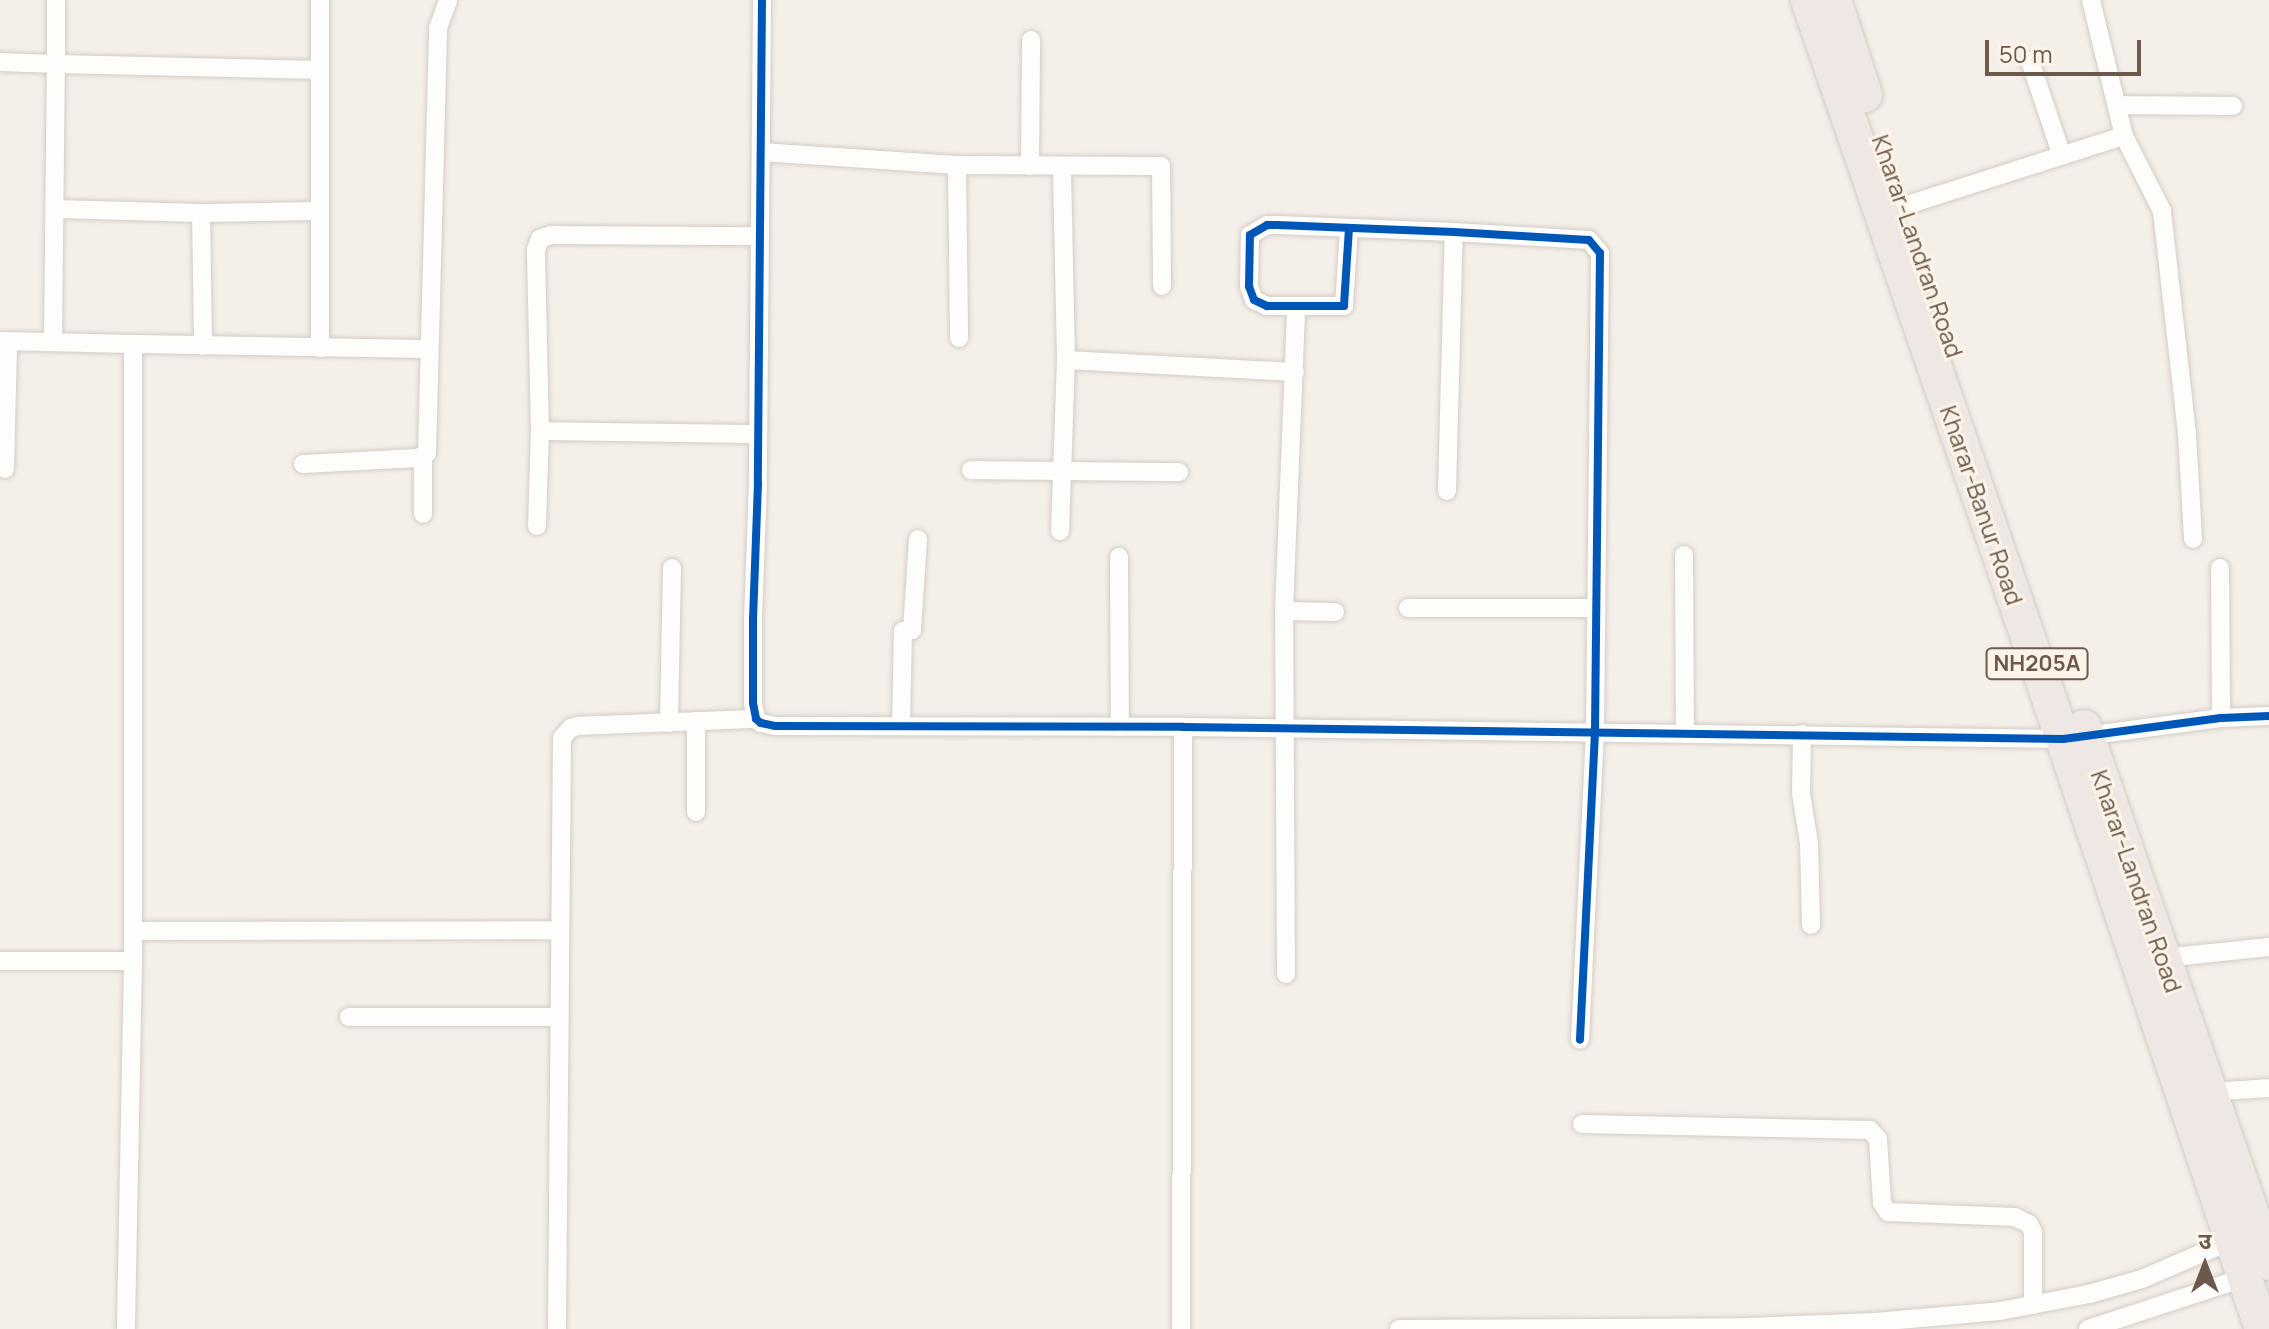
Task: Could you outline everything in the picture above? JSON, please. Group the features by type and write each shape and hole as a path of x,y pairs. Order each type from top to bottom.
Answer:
{"highway":[{"name":"Kharar-Banur Road","path":"1808,0 2075,738 2230,1241 2256,1270 2262,1315"},
{"name":"Kharar-Landran Road","path":"1834,0 1904,206 2075,738 2163,958 2210,1092 2256,1270"}],"street":[{"path":"53,341 57,209 56,0"},
{"path":"320,0 320,348"},
{"path":"423,514 423,457 428,446 438,28 448,0"},
{"path":"756,719 753,618 762,0"},
{"path":"2091,0 2124,136 2162,211 2187,434 2193,539"},
{"path":"1030,166 1031,40"},
{"path":"2030,61 2062,156"},
{"path":"0,62 320,70"},
{"path":"2117,105 2233,106"},
{"path":"1904,206 2124,136"},
{"path":"761,152 957,165 1161,166 1162,286"},
{"path":"957,165 959,338"},
{"path":"1060,531 1066,360 1062,167"},
{"path":"57,209 201,213 320,211"},
{"path":"201,213 203,346"},
{"path":"1349,228 1344,306 1296,308 1267,306 1254,300 1248,255 1252,231 1267,225 1349,228 1454,232 1589,240 1598,247 1595,732 1580,1040"},
{"path":"1447,491 1454,232"},
{"path":"537,526 540,431 536,250 540,239 551,235 759,236"},
{"path":"1286,974 1284,611 1296,308"},
{"path":"5,469 4,341 428,349"},
{"path":"126,1329 133,961 133,344"},
{"path":"1066,360 1295,372"},
{"path":"540,431 757,434"},
{"path":"303,464 423,457"},
{"path":"971,470 1179,472"},
{"path":"901,726 903,631 912,630 918,539"},
{"path":"1684,555 1685,734"},
{"path":"1119,557 1120,727"},
{"path":"669,723 672,568"},
{"path":"2220,568 2221,718"},
{"path":"1408,608 1596,608"},
{"path":"1284,611 1335,612"},
{"path":"557,1329 560,752 564,733 578,726 756,719 775,726 1183,727 1287,731 2075,738 2221,718 2269,716"},
{"path":"696,721 696,812"},
{"path":"1181,1329 1183,727"},
{"path":"1802,734 1801,793 1809,843 1811,925"},
{"path":"133,931 559,930"},
{"path":"2163,958 2269,947"},
{"path":"0,961 133,961"},
{"path":"349,1017 559,1017"},
{"path":"2210,1092 2269,1088"},
{"path":"1582,1124 1870,1130 1878,1139 1882,1203 1888,1212 2015,1217 2029,1224 2033,1232 2033,1305"},
{"path":"1399,1329 1748,1327 1875,1322 2033,1305 2142,1279 2230,1241"},
{"path":"2088,1329 2256,1270"}],"cycle path":[{"path":"762,0 758,483 753,618 753,703 756,719 761,723 775,726 1183,727 2063,739 2221,718 2269,716"},
{"path":"1349,228 1344,306 1267,306 1254,300 1249,286 1250,235 1267,225 1277,225 1454,232 1589,240 1600,253 1595,732 1580,1040"}]}
